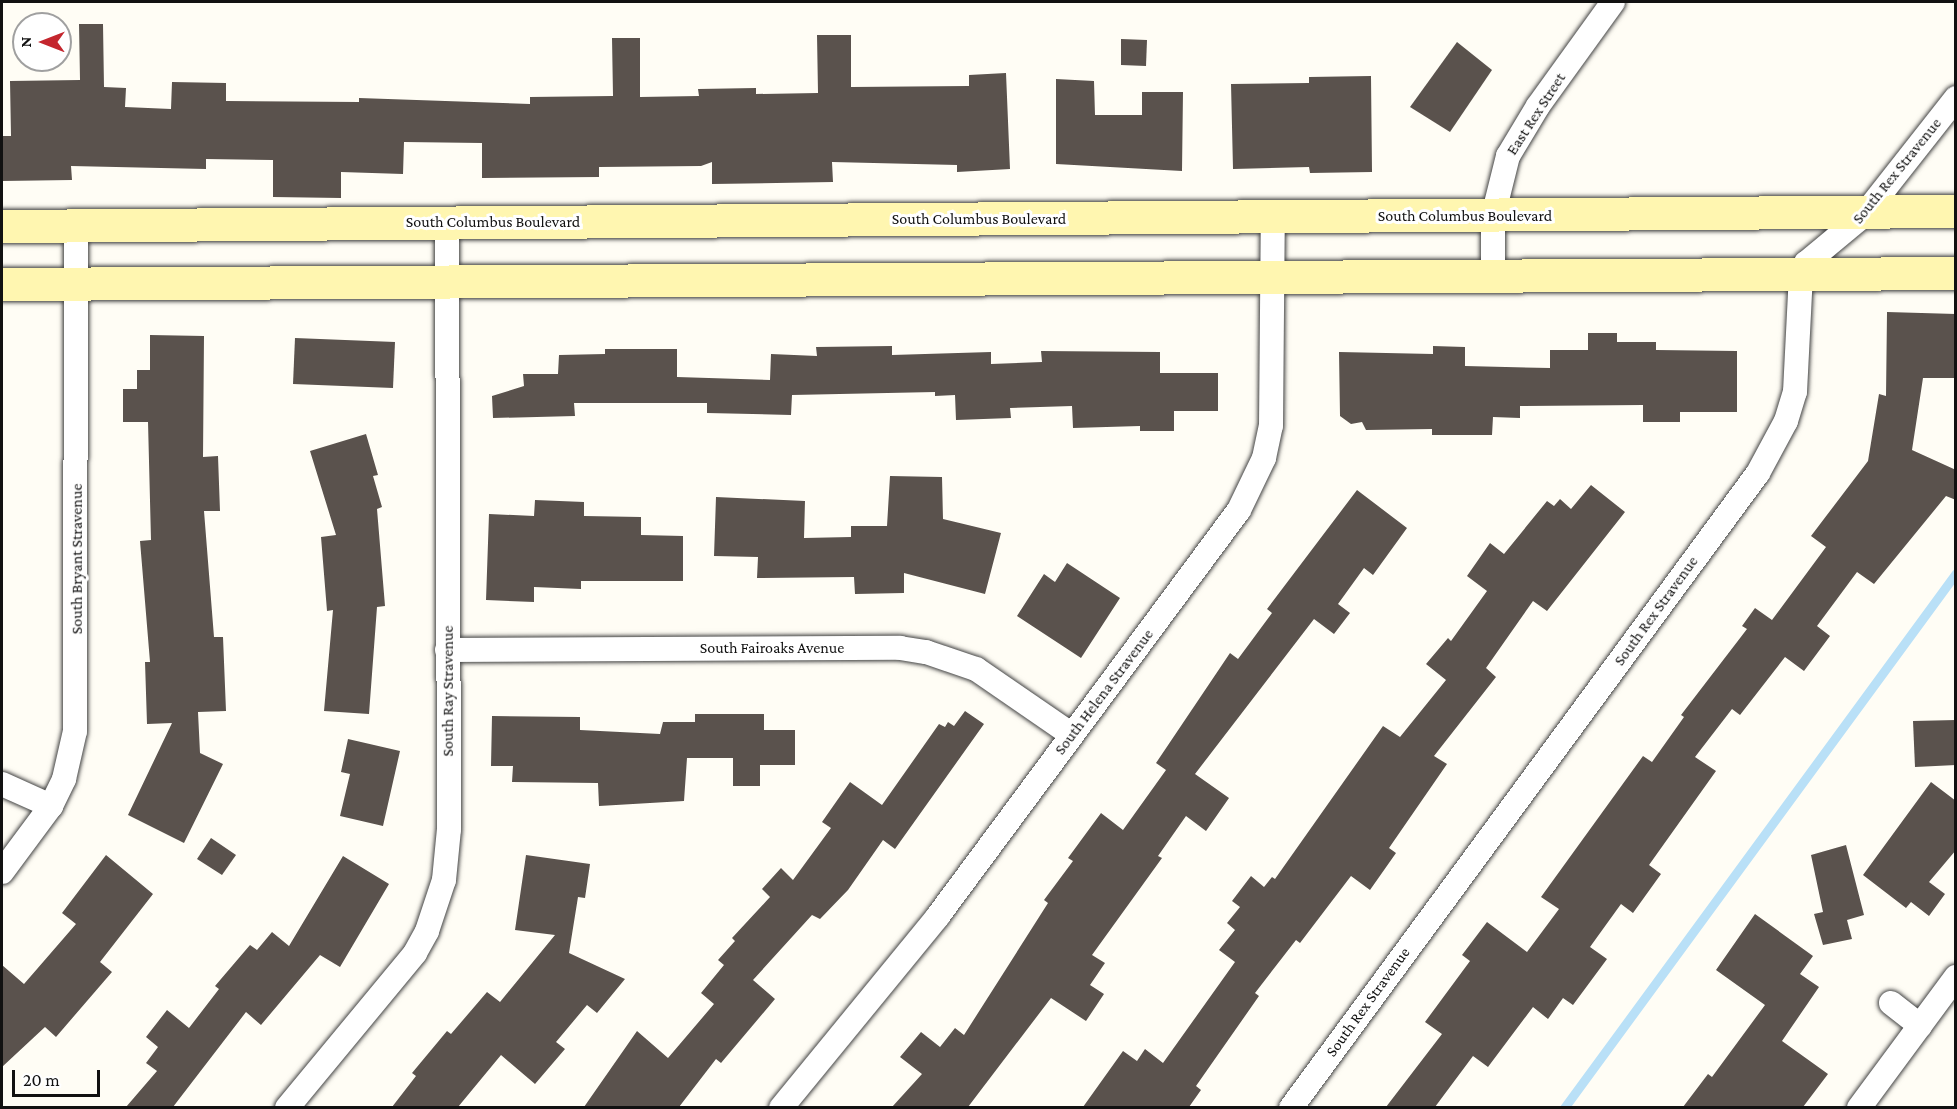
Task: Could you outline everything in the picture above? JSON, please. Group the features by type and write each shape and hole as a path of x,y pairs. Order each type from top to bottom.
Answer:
{"street":[{"name":"East Rex Street","path":"1493,276 1494,216 1508,156 1538,106 1613,2"},
{"name":"South Rex Stravenue","path":"1291,1107 1774,448 1795,392 1801,274 1817,249 1851,229 1864,215 1956,98"},
{"name":"South Columbus Boulevard","path":"2,226 1273,216 1864,215 1956,212"},
{"name":"South Helena Stravenue","path":"781,1107 897,969 1228,525 1253,485 1264,458 1273,407 1273,216"},
{"name":"South Ray Stravenue","path":"287,1107 401,973 427,931 437,905 449,835 447,222"},
{"name":"South Bryant Stravenue","path":"2,872 51,806 71,755 78,707 76,225"},
{"path":"2,284 1956,273"},
{"name":"South Fairoaks Avenue","path":"447,650 900,648 926,651 976,669 1072,735"},
{"path":"2,784 51,806"},
{"path":"1859,1107 1956,977"},
{"path":"1891,1003 1920,1026"}],"building":[{"path":"79,24 103,24 104,87 126,88 125,107 171,109 172,82 226,83 226,101 359,102 359,98 530,104 530,97 613,96 612,38 640,38 640,97 699,96 698,89 756,88 756,94 818,93 817,35 851,35 851,87 969,86 969,75 1006,73 1010,169 957,172 957,165 832,162 833,182 712,184 712,162 701,166 599,167 599,177 482,178 482,143 404,142 403,174 341,172 341,198 273,197 273,160 206,159 206,169 71,166 72,180 2,181 2,136 11,136 10,81 80,80"},
{"path":"1121,39 1147,40 1146,66 1121,65"},
{"path":"1457,42 1492,70 1450,132 1410,107"},
{"path":"1371,76 1372,172 1310,173 1309,167 1233,169 1231,84 1309,83 1309,77"},
{"path":"1056,79 1094,81 1095,115 1142,115 1142,92 1183,92 1182,171 1056,164"},
{"path":"1887,312 1956,314 1956,378 1923,378 1912,450 1956,470 1956,500 1946,496 1874,584 1857,572 1817,626 1830,636 1804,671 1785,657 1740,715 1732,709 1695,757 1716,771 1649,865 1661,874 1633,913 1621,904 1590,947 1607,959 1573,1005 1563,998 1548,1019 1533,1007 1488,1067 1473,1056 1435,1107 1386,1107 1442,1034 1425,1022 1470,961 1462,955 1487,922 1527,952 1559,909 1541,897 1643,756 1652,762 1684,717 1681,715 1747,629 1742,626 1755,608 1772,620 1826,547 1811,536 1868,461 1879,394 1886,396"},
{"path":"1588,333 1617,333 1617,342 1656,342 1656,350 1737,351 1737,412 1680,412 1680,422 1643,422 1643,405 1520,406 1520,418 1493,417 1492,435 1432,435 1432,429 1366,430 1362,422 1351,424 1340,416 1339,352 1433,354 1433,346 1465,347 1465,366 1550,368 1550,350 1588,350"},
{"path":"150,335 204,336 203,457 218,456 220,511 204,511 214,637 223,637 226,711 198,712 200,753 223,764 184,843 128,815 172,723 147,724 145,662 150,662 140,541 151,540 148,422 123,422 123,389 137,389 137,370 150,370"},
{"path":"295,338 395,342 393,388 293,384"},
{"path":"892,346 892,355 991,352 991,364 1042,362 1041,351 1160,352 1160,373 1218,373 1218,411 1174,411 1174,431 1140,431 1140,426 1073,428 1072,406 1010,408 1011,418 956,420 955,395 935,396 935,392 792,395 791,415 707,413 707,403 574,403 575,416 493,418 492,396 524,386 523,374 558,374 559,355 605,354 605,349 677,349 677,377 770,380 771,354 817,356 816,347"},
{"path":"366,434 378,475 373,476 382,507 377,509 385,606 377,607 369,714 324,711 333,610 327,611 321,537 336,535 310,451"},
{"path":"890,476 942,477 943,519 1001,533 985,594 904,573 904,593 855,594 854,577 757,578 758,557 714,556 716,497 805,501 804,538 851,537 851,526 887,526"},
{"path":"1591,485 1625,512 1547,611 1533,601 1486,668 1496,677 1434,756 1447,764 1389,848 1396,853 1370,890 1351,876 1300,943 1296,940 1255,993 1259,996 1196,1086 1201,1090 1189,1107 1083,1107 1123,1051 1137,1061 1145,1049 1163,1063 1235,962 1219,950 1235,930 1227,923 1240,907 1232,901 1251,876 1264,887 1272,877 1275,879 1383,726 1400,737 1446,680 1426,664 1448,638 1451,641 1487,591 1467,576 1490,543 1504,554 1547,501 1554,506 1560,499 1571,509"},
{"path":"1357,490 1407,528 1373,575 1364,568 1338,604 1350,613 1334,634 1314,619 1195,774 1229,798 1206,831 1186,816 1158,856 1162,858 1092,955 1105,963 1090,985 1104,994 1086,1021 1051,998 968,1107 892,1107 922,1074 900,1057 921,1032 940,1047 955,1028 964,1035 1048,903 1044,900 1073,861 1068,858 1101,813 1123,830 1166,770 1156,763 1230,653 1238,659 1272,613 1267,609"},
{"path":"535,500 584,502 584,516 641,517 641,535 683,536 683,581 581,581 581,589 534,587 534,602 486,600 489,514 534,516"},
{"path":"1067,563 1120,598 1081,658 1017,616 1044,574 1055,582"},
{"path":"965,711 984,724 895,849 883,840 848,890 820,919 812,915 753,980 775,999 721,1063 716,1059 679,1107 584,1107 637,1031 668,1058 714,1004 701,993 724,965 718,960 735,941 732,938 770,897 762,889 781,868 793,880 831,828 822,822 850,782 882,805 939,724 945,727 948,722 954,726"},
{"path":"695,714 764,714 764,730 795,730 795,765 760,765 760,786 733,786 733,758 687,758 684,801 599,806 598,783 512,782 513,766 491,766 492,716 580,717 580,730 660,734 663,722 695,722"},
{"path":"1956,720 1956,765 1915,767 1913,721"},
{"path":"348,739 400,751 383,826 340,816 350,774 341,772"},
{"path":"1931,782 1956,801 1956,850 1929,882 1945,894 1929,916 1911,902 1906,908 1863,875"},
{"path":"211,838 236,855 222,875 197,859"},
{"path":"1846,845 1864,915 1847,920 1852,939 1823,945 1814,914 1823,912 1811,855"},
{"path":"106,855 153,894 100,962 112,972 56,1037 45,1027 2,1067 2,965 24,984 76,924 62,913"},
{"path":"526,855 590,864 585,898 578,897 569,953 625,979 597,1013 587,1005 556,1042 565,1049 535,1084 501,1055 458,1107 392,1107 416,1076 412,1073 447,1031 451,1034 487,992 500,1002 555,935 515,930"},
{"path":"343,856 389,884 340,967 320,955 261,1025 246,1012 173,1107 126,1107 157,1071 146,1063 158,1047 146,1037 167,1010 189,1028 219,989 215,986 250,945 257,950 272,932 289,946"},
{"path":"1755,914 1813,956 1800,974 1819,987 1782,1041 1828,1074 1803,1107 1683,1107 1708,1074 1712,1077 1765,1005 1716,970"}],"waterway":[{"path":"1564,1108 1956,573"}]}
